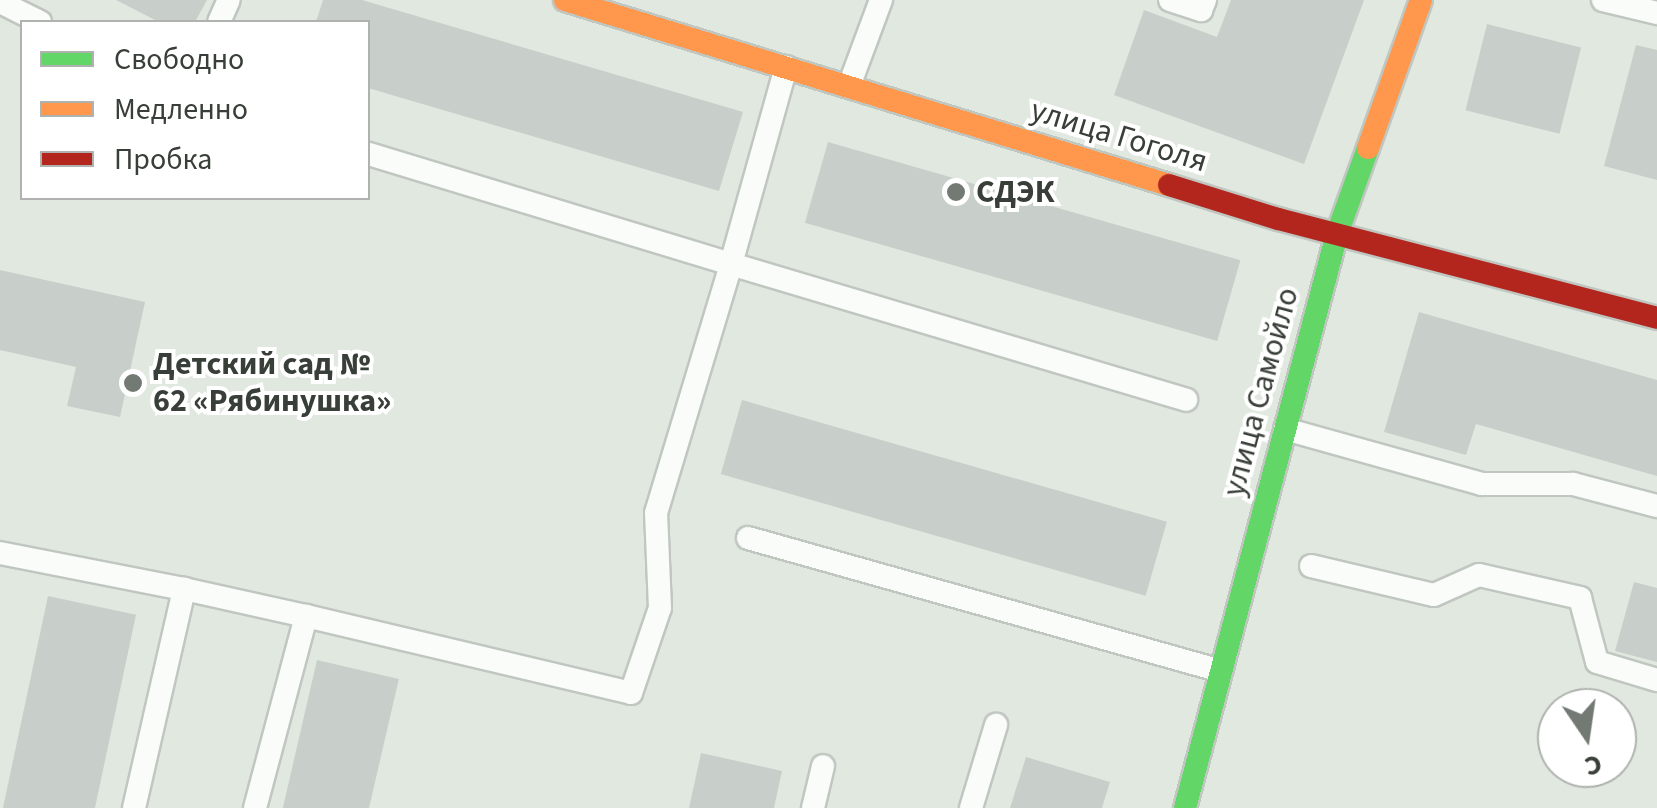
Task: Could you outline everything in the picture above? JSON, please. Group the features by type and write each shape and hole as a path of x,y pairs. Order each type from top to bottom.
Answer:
{"street":[{"name":"улица Гоголя","path":"565,0 1337,234 1657,318"},
{"name":"улица Самойло","path":"1184,808 1337,234 1421,0"}],"lane":[{"path":"849,86 880,0"},
{"path":"1170,0 1201,10 1204,0"},
{"path":"1603,0 1657,13"},
{"path":"0,2 36,20"},
{"path":"0,553 184,588 631,693 660,608 656,513 786,67"},
{"path":"370,155 1186,400"},
{"path":"1284,429 1482,484 1573,484 1657,506"},
{"path":"748,538 1221,671"},
{"path":"1310,566 1434,594 1480,575 1580,598 1598,662 1657,680"},
{"path":"134,808 184,588"},
{"path":"255,808 306,616"},
{"path":"971,808 996,724"},
{"path":"814,808 824,766"}],"building":[{"path":"116,0 207,0 196,20 155,20"},
{"path":"323,0 362,0 743,112 719,191 370,89 370,20 317,20"},
{"path":"1231,0 1364,0 1304,164 1114,95 1144,10 1217,37"},
{"path":"1487,24 1581,47 1560,134 1465,110"},
{"path":"1636,45 1657,50 1657,180 1604,166"},
{"path":"828,142 1240,260 1217,341 805,223"},
{"path":"0,270 145,302 120,417 67,406 76,367 0,350"},
{"path":"1419,312 1657,380 1657,476 1476,424 1466,455 1384,432"},
{"path":"742,400 1167,522 1146,596 721,474"},
{"path":"1634,582 1657,588 1657,662 1615,651"},
{"path":"48,596 136,615 95,808 3,808"},
{"path":"317,660 399,679 369,808 283,808"},
{"path":"701,753 782,771 774,808 689,808"},
{"path":"1026,757 1110,782 1102,808 1010,808"}],"traffic: fast":[{"path":"1185,808 1337,234 1368,148"}],"traffic: slow":[{"path":"565,0 1169,185"},
{"path":"1368,148 1421,0"}],"traffic: jam":[{"path":"1169,185 1278,219 1657,318"}],"place":[{"name":"СДЭК","path":"956,192"},
{"name":"Детский сад № 62 «Рябинушка»","path":"133,383"}]}
